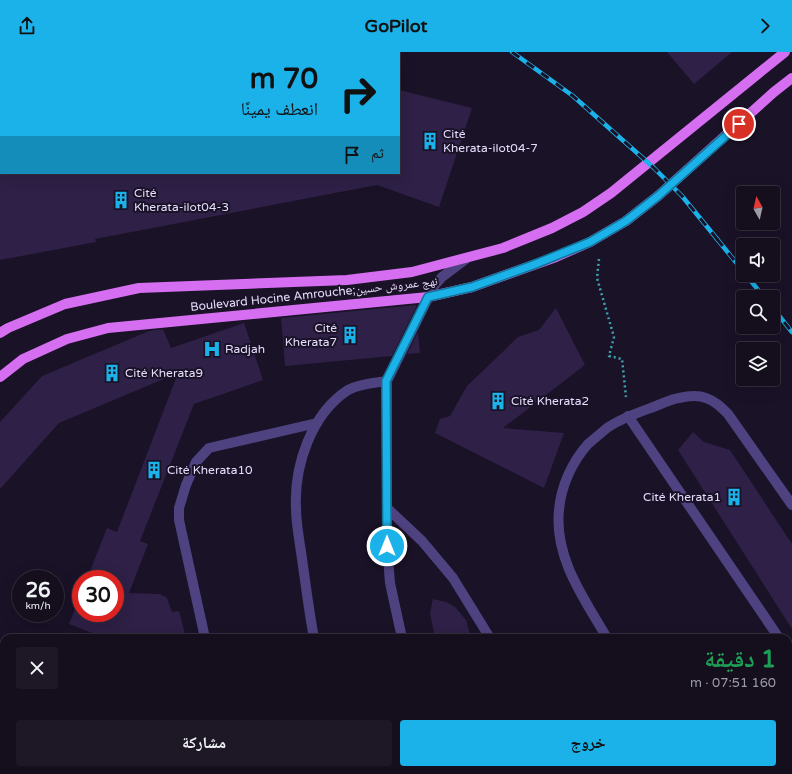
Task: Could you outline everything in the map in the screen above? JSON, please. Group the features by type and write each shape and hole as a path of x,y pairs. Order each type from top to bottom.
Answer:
{"main road":[{"name":"Boulevard Hocine Amrouche;نهج عمروش حسين","path":"0,333 8,328 65,304 139,288 347,280 412,272 466,259 510,246 552,228 583,212 611,193 785,52"},
{"name":"Boulevard Hocine Amrouche;نهج عمروش حسين","path":"0,377 23,359 67,339 108,328 428,297 472,287 522,270 590,242 626,221 658,196 774,92 792,78"}],"street":[{"path":"401,634 390,583 387,546 386,381 434,286 466,259"},
{"path":"313,634 296,508 297,479 304,450 317,423 333,402 349,390 370,383 386,381"},
{"path":"604,634 574,579 564,557 558,534 559,509 564,486 578,459 589,444 607,428 628,416 678,398 692,396 706,398 718,404 728,414 792,505"},
{"path":"628,416 776,634"},
{"path":"204,634 179,520 179,508 186,485 196,462 209,448 317,423"},
{"path":"387,508 422,541 449,573 487,634"}],"path":[{"path":"602,234 597,278 614,337 608,356 622,359 628,416"}],"building":[{"path":"667,52 732,52 694,84"},
{"path":"400,90 472,108 439,207 377,185 95,239 96,242 0,260 0,174 400,174"},
{"name":"Cité Kherata7","path":"416,305 416,308 392,356 285,366 281,318"},
{"name":"Cité Kherata2","path":"556,308 585,365 503,428 564,433 544,488 435,433 440,419 450,416 467,386 518,337 539,330"},
{"path":"244,323 263,380 194,404 140,541 148,544 129,593 160,594 167,598 172,612 179,611 185,634 95,634 69,624 72,616 72,622 124,622 124,570 91,570 107,528 117,532 178,373 59,423 0,489 0,422 42,376 149,331 163,329 171,348"},
{"path":"418,332 420,353 407,354"},
{"name":"Cité Kherata1","path":"693,432 704,442 730,450 792,544 792,629 678,450"},
{"path":"433,599 446,602 455,607 466,620 470,634 434,634 430,613"}],"railway":[{"path":"512,52 573,96 654,168 682,196 717,239 716,238"},
{"path":"717,239 736,262"},
{"path":"752,282 758,290"},
{"path":"780,317 792,332"}],"place":[{"name":"Cité Kherata-ilot04-7","path":"430,141"},
{"name":"Cité Kherata-ilot04-3","path":"121,200"},
{"name":"Cité Kherata7","path":"350,335"},
{"name":"Radjah","path":"212,349"},
{"name":"Cité Kherata9","path":"112,373"},
{"name":"Cité Kherata2","path":"498,401"},
{"name":"Cité Kherata10","path":"154,470"},
{"name":"Cité Kherata1","path":"734,497"}],"route":[{"path":"387,546 386,381 428,297 472,287 556,257 590,242 626,221 658,196 739,124"}]}
